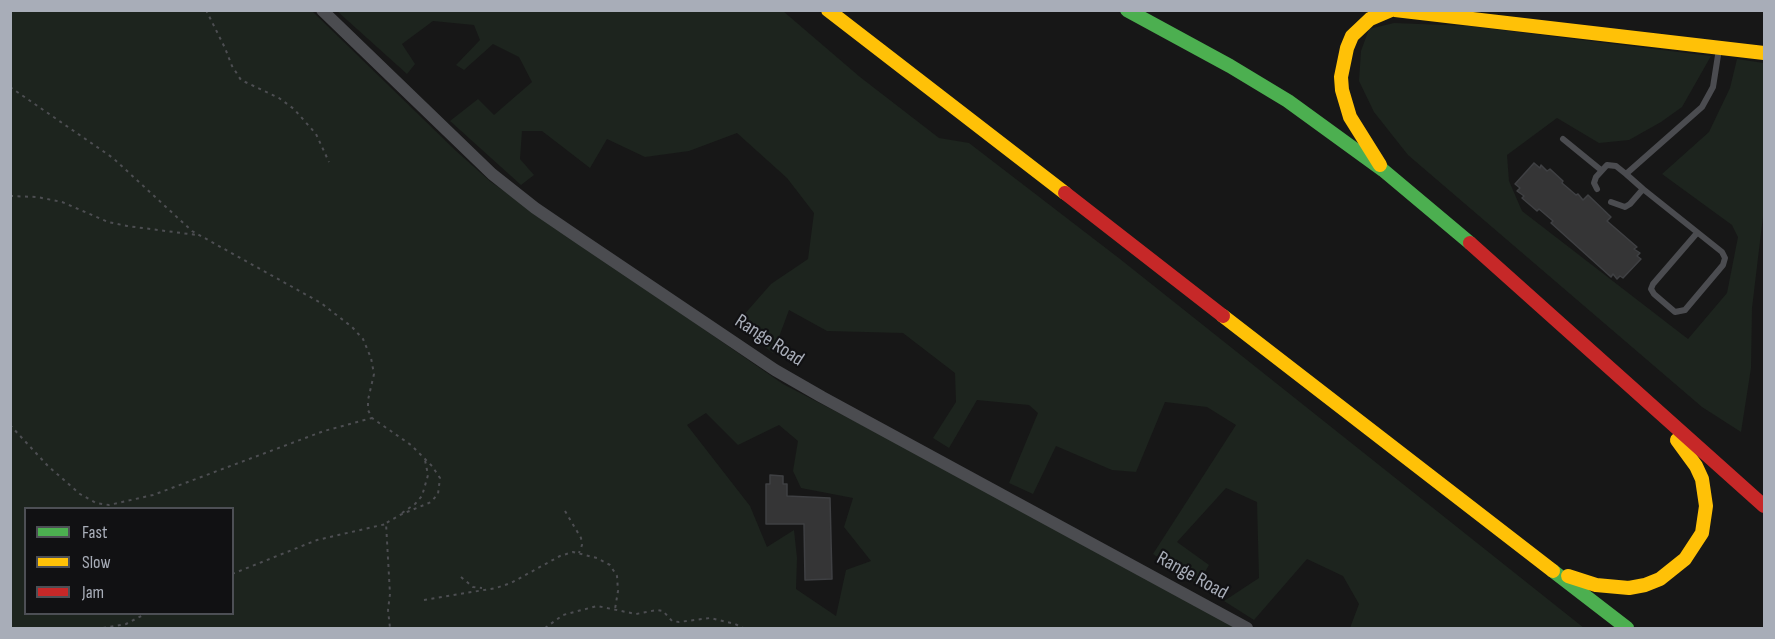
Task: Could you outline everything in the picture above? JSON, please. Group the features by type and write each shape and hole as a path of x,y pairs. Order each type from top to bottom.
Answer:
{"main road":[{"path":"828,10 1627,628"},
{"path":"1127,10 1230,66 1288,102 1383,170 1454,228 1764,506"},
{"path":"1383,170 1350,117 1342,90 1341,77 1352,36 1370,19 1393,10 1764,53"},
{"path":"1553,571 1596,585 1629,588 1660,579 1685,559 1702,533 1706,506 1696,466 1678,440 1674,426"}],"street":[{"name":"Range Road","path":"322,10 492,174 582,240 775,369 822,397 1247,628"}],"lane":[{"path":"1626,174 1702,107 1713,87 1719,48"},
{"path":"1563,139 1601,170"},
{"path":"1597,189 1594,183 1601,170 1611,164 1626,174 1722,252 1725,258 1724,265 1685,310 1675,312 1651,289 1697,232"},
{"path":"1611,202 1625,207 1643,189"}],"path":[{"path":"206,10 241,80 279,98 294,109 324,147 329,162"},
{"path":"10,87 112,158 200,236 321,303 352,327 363,339 371,358 374,374 368,410 372,418 411,445 440,478 438,494 431,502 400,515"},
{"path":"10,196 37,197 62,202 108,222 127,226 200,236"},
{"path":"10,425 48,466 80,494 96,503 109,505 153,495 324,431 372,418"},
{"path":"234,573 317,540 386,524 415,504 422,496 428,475 425,459"},
{"path":"565,511 580,538 582,545 579,553"},
{"path":"386,524 390,628"},
{"path":"424,600 511,583 560,556 573,552 597,558 610,565 617,576 618,591 615,609"},
{"path":"461,577 473,586 486,589"},
{"path":"545,628 563,615 597,606 636,614 657,610 663,611 672,621 710,618 743,628"},
{"path":"103,628 126,624 143,615"}],"shaded area":[{"path":"10,11 312,11 491,182 783,384 910,450 1238,628 11,628","holes":["706,413 738,445 779,425 798,441 793,471 801,488 853,498 844,527 871,561 846,570 836,616 796,589 797,558 794,530 767,547 750,506 687,425"]},
{"path":"337,11 783,11 860,77 939,138 969,143 1120,259 1584,628 1350,628 1359,604 1343,576 1307,559 1254,620 1224,601 1259,578 1257,502 1226,488 1177,542 1209,565 1198,584 1153,554 1236,425 1207,407 1165,402 1136,472 1112,470 1056,446 1033,494 1009,483 1038,413 1029,405 977,400 949,448 933,438 956,402 955,373 903,333 827,331 789,310 773,353 735,325 771,284 808,259 814,213 787,178 737,133 689,151 645,157 607,139 590,168 542,131 522,131 520,159 534,175 521,185 450,121 478,99 494,115 532,82 519,57 493,44 464,70 456,65 480,40 474,25 433,21 402,44 415,64 407,74"},
{"path":"1394,23 1469,26 1711,56 1682,107 1629,140 1599,143 1557,118 1507,155 1509,181 1522,211 1688,339 1727,293 1738,237 1732,225 1662,174 1709,132 1730,88 1737,59 1764,63 1764,208 1752,308 1751,368 1741,432 1702,407 1408,155 1374,112 1359,81 1361,51 1369,29"}],"building":[{"path":"1534,163 1540,168 1541,165 1547,171 1550,169 1563,181 1562,183 1583,200 1588,195 1611,217 1607,221 1637,247 1634,249 1640,253 1637,256 1641,259 1623,278 1620,276 1617,279 1613,274 1611,277 1551,223 1553,221 1522,198 1524,196 1517,191 1520,188 1515,184"},
{"path":"770,475 783,476 783,484 787,484 787,496 830,498 832,579 805,580 804,524 766,524 766,484 770,484"}],"traffic: fast":[{"path":"1127,10 1230,66 1288,101 1383,170 1470,243"},
{"path":"1553,571 1627,628"}],"traffic: slow":[{"path":"828,10 1065,193"},
{"path":"1380,165 1350,117 1342,90 1341,77 1352,36 1370,19 1391,10"},
{"path":"1395,10 1764,53"},
{"path":"1223,316 1553,571"},
{"path":"1568,576 1596,585 1629,588 1660,579 1685,559 1702,533 1706,506 1702,479 1696,466 1677,440"}],"traffic: jam":[{"path":"1065,193 1223,316"},
{"path":"1470,243 1764,506"}]}
